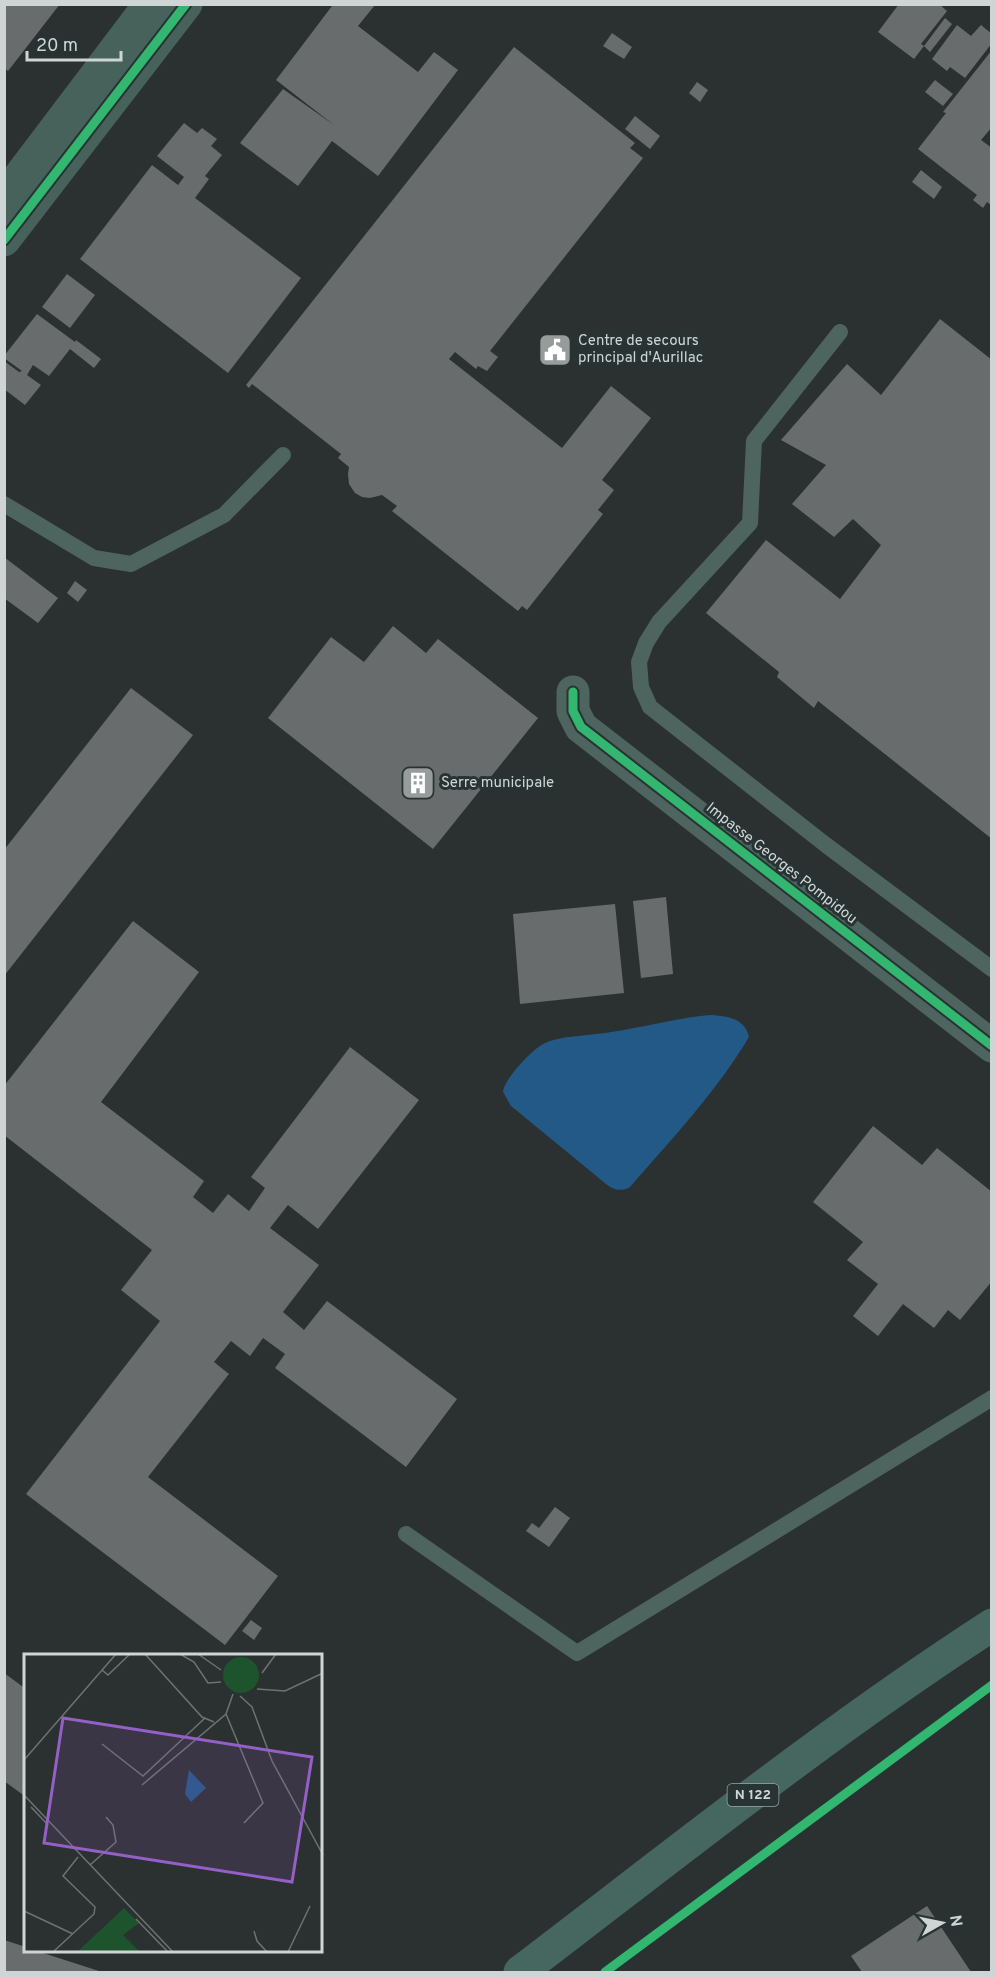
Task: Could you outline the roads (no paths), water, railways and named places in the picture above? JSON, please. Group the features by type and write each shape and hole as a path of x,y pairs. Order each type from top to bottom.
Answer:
{"main road":[{"name":"N 122","path":"520,1972 851,1721 918,1673 992,1625"}],"street":[{"path":"4,196 150,4"},
{"path":"4,240 186,4"},
{"name":"Impasse Georges Pompidou","path":"573,692 573,711 581,727 992,1046"}],"lane":[{"path":"840,332 754,441 750,523 659,622 646,643 639,662 641,687 650,707 826,845 992,969"},
{"path":"4,504 94,558 131,564 224,515 284,455"},
{"path":"406,1534 577,1653 992,1398"}],"water":[{"path":"710,1015 734,1019 744,1026 749,1037 693,1115 627,1189 618,1190 606,1184 511,1106 503,1092 508,1080 519,1065 538,1047 550,1041"}],"place":[{"name":"Centre de secours principal d'Aurillac","path":"555,350"},
{"name":"Serre municipale","path":"418,783"}]}
